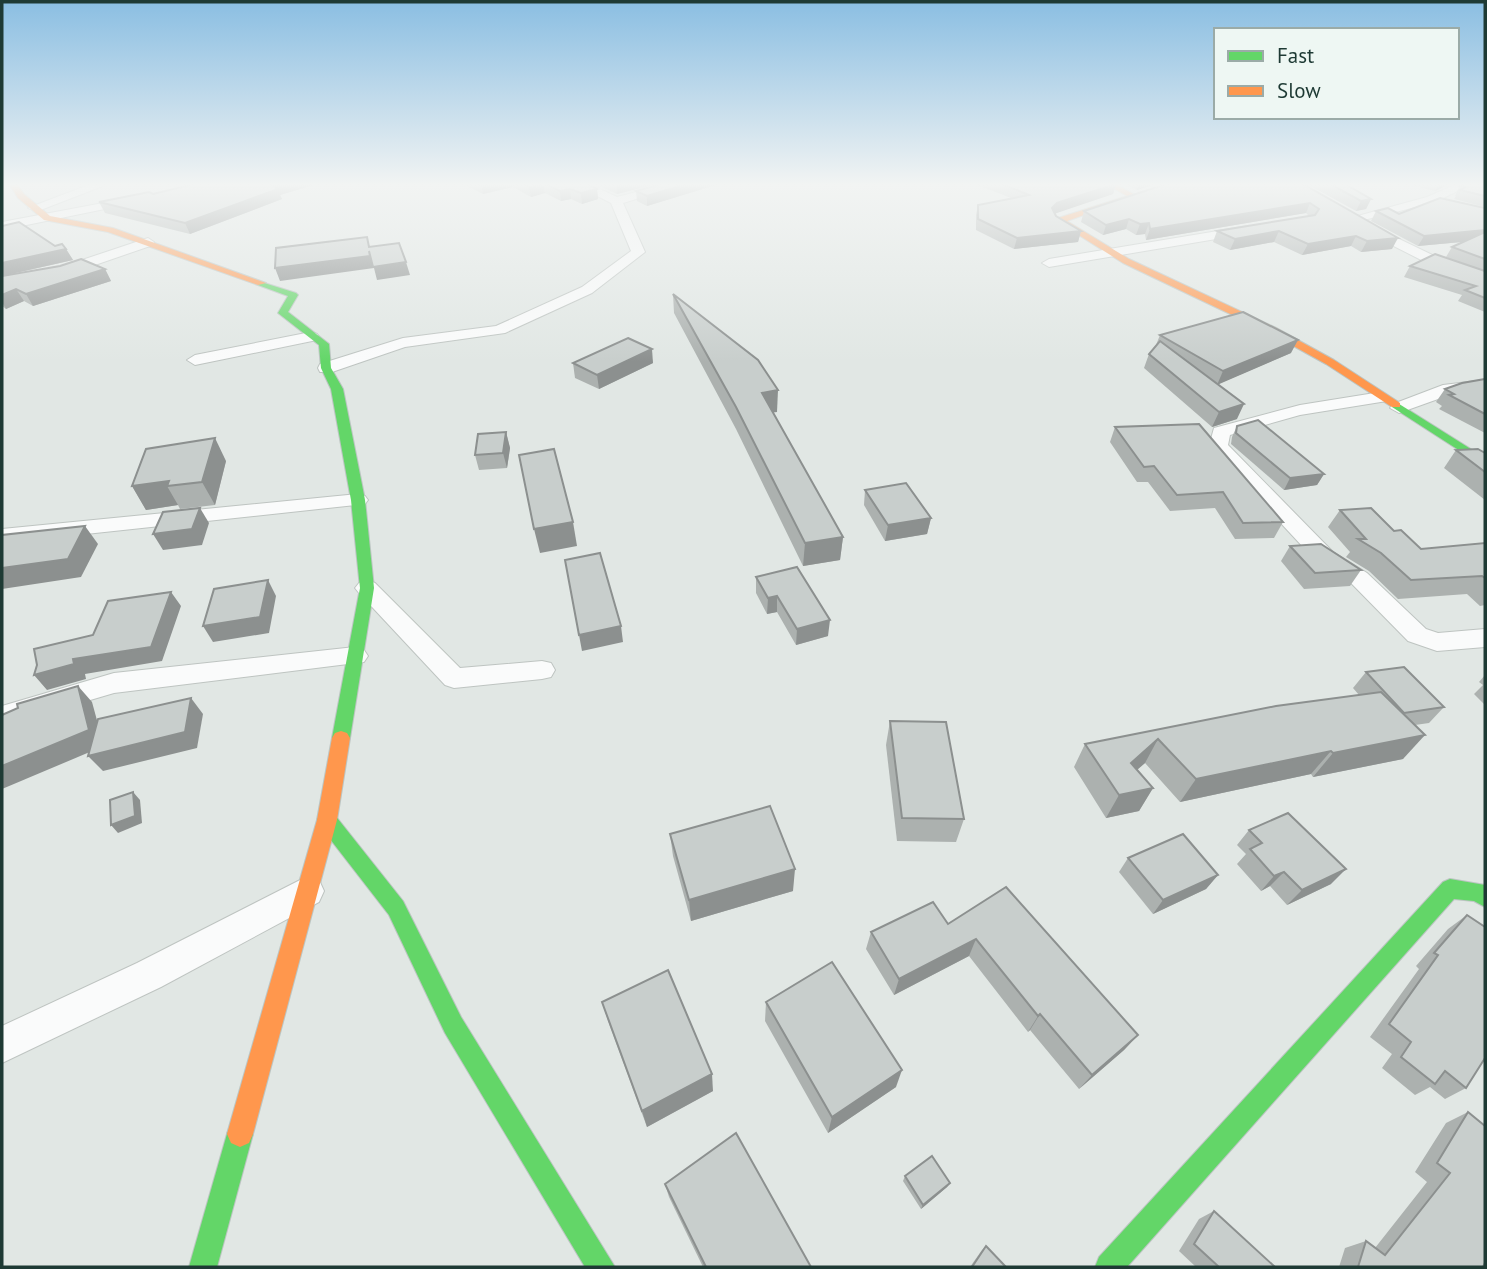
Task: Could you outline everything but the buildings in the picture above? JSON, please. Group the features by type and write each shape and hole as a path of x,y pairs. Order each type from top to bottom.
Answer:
{"street":[{"path":"2,283 61,271 144,243"},
{"path":"151,243 293,295 283,313 300,323 311,337 324,344 326,368 337,389 358,500 367,588 327,820 203,1267"},
{"path":"326,368 403,344 500,330 587,290 638,252 634,243"},
{"path":"1098,243 1330,362 1485,463"},
{"path":"1049,263 1170,243"},
{"path":"1400,243 1442,265 1485,279"},
{"path":"195,360 311,337"},
{"path":"1485,385 1449,389 1390,402 1315,405 1221,432 1218,446 1325,557 1359,578 1417,635 1437,642 1485,638"},
{"path":"2,536 358,500"},
{"path":"367,588 454,678 542,670"},
{"path":"2,716 114,683 355,656"},
{"path":"327,820 396,908 453,1025 601,1267"},
{"path":"1109,1267 1450,890 1478,892 1485,897"},
{"path":"2,1045 149,975 309,891"}],"traffic: fast":[{"path":"261,283 293,295 283,313 324,344 326,368 337,389 358,500 367,588 341,738"},
{"path":"1396,405 1485,463"},
{"path":"327,820 396,908 453,1025 601,1267"},
{"path":"1109,1267 1450,889 1478,892 1485,897"},
{"path":"203,1267 240,1134"}],"traffic: slow":[{"path":"148,243 261,283"},
{"path":"1098,243 1126,261 1272,330 1330,362 1396,405"},
{"path":"240,1134 327,820 341,738"}]}
